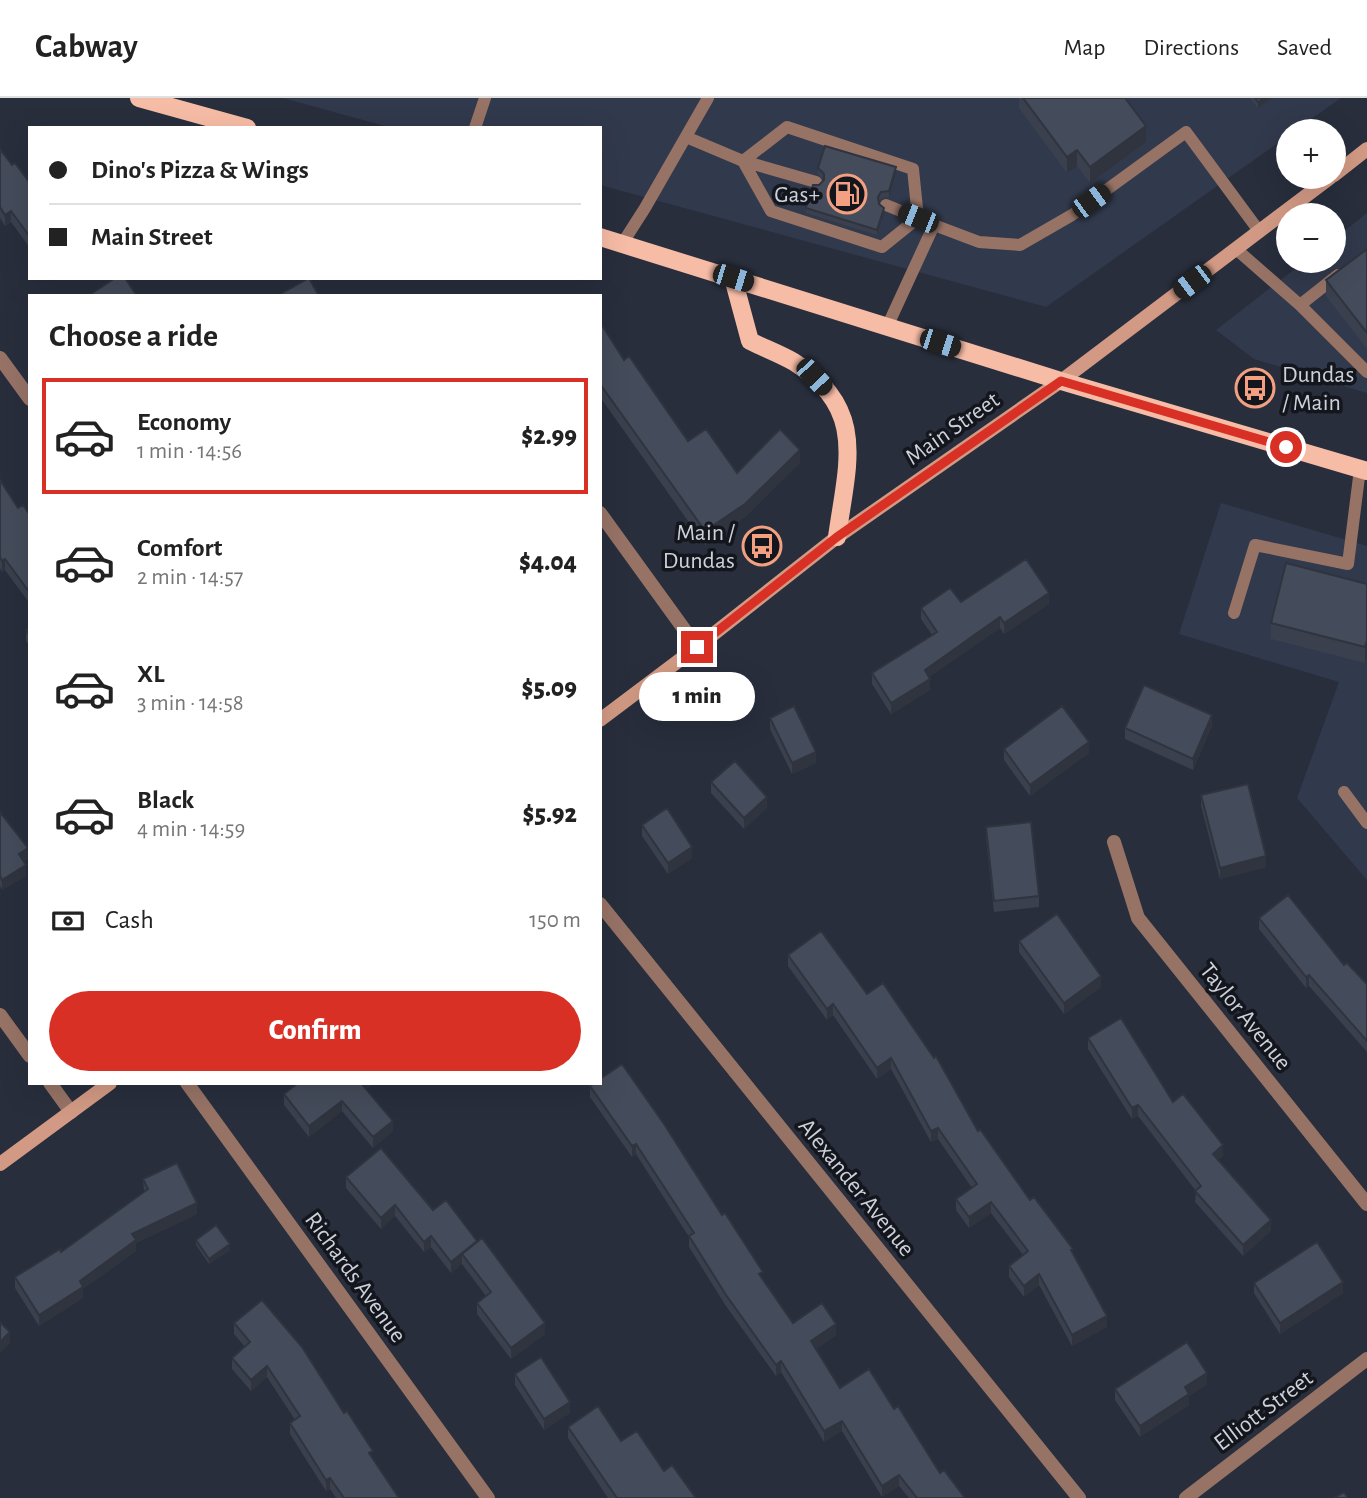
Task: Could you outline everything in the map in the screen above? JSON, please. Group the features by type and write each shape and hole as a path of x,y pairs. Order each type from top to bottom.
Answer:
{"main road":[{"path":"139,98 240,126"},
{"name":"Main Street","path":"1346,167 1365,154"},
{"name":"Main Street","path":"602,718 837,537 1061,381 1315,189"},
{"path":"602,238 1061,381 1363,470"},
{"path":"733,278 750,341 792,361 814,377 839,408 849,446 837,537"},
{"path":"0,1164 107,1085"}],"street":[{"path":"0,358 28,396"},
{"path":"602,516 697,647"},
{"name":"Taylor Avenue","path":"1114,842 1138,918 1367,1205"},
{"name":"Alexander Avenue","path":"602,906 1079,1498"},
{"path":"0,1015 28,1053"},
{"path":"51,1085 71,1112"},
{"name":"Richards Avenue","path":"188,1085 488,1498"},
{"name":"Elliott Street","path":"1186,1498 1367,1359"}],"lane":[{"path":"476,126 485,98"},
{"path":"622,244 708,98"},
{"path":"743,160 787,127 913,169 918,218"},
{"path":"886,205 979,242 1020,245 1072,215 1186,132 1259,231"},
{"path":"686,137 743,160 816,182"},
{"path":"743,160 771,211 882,247 918,218"},
{"path":"887,327 934,225"},
{"path":"1236,249 1300,305 1367,373"},
{"path":"1300,305 1348,267"},
{"path":"1234,613 1255,545 1348,564 1363,470"},
{"path":"1344,792 1367,823"}],"shaded area":[{"path":"283,98 1341,98 1311,119 1276,119 1276,144 1046,307 602,186 602,126 385,126"},
{"path":"1367,213 1367,393 1254,359 1216,330 1290,273 1346,273 1346,230"},
{"path":"1221,503 1367,546 1367,880 1297,798 1339,682 1179,634"}],"building":[{"path":"1023,98 1125,98 1146,126 1090,167 1077,150 1067,157"},
{"path":"825,146 896,167 889,191 881,192 878,197 879,204 884,208 877,230 806,208 813,185 819,185 824,180 824,174 818,168"},
{"path":"0,149 28,180 28,234 11,211 5,215 0,207"},
{"path":"1367,249 1367,333 1326,280 1335,273 1346,273 1346,265"},
{"path":"112,280 126,280 136,294 91,294"},
{"path":"310,280 318,294 281,294"},
{"path":"602,325 624,360 629,356 688,441 706,429 737,473 780,429 800,450 745,504 705,531 602,387"},
{"path":"0,480 18,508 23,505 28,512 28,590 5,559 2,561"},
{"path":"1026,559 1049,593 1004,623 1000,617 925,670 930,679 891,703 872,673 937,632 921,608 950,588 961,602"},
{"path":"1286,563 1367,584 1365,647 1271,623"},
{"path":"1144,685 1212,715 1193,759 1125,728"},
{"path":"794,706 816,752 792,763 770,718"},
{"path":"1062,706 1089,742 1030,785 1004,749"},
{"path":"735,761 767,797 744,818 711,782"},
{"path":"1248,784 1266,856 1220,868 1201,795"},
{"path":"667,808 692,847 668,863 642,825"},
{"path":"0,812 28,848 19,854 26,865 2,880 0,876"},
{"path":"1031,822 1039,896 994,901 986,827"},
{"path":"1288,895 1344,965 1347,963 1367,984 1367,1041 1309,975 1306,977 1259,918"},
{"path":"1057,914 1101,976 1064,1003 1019,941"},
{"path":"821,931 867,994 883,983 934,1058 936,1056 978,1131 980,1129 1030,1200 1034,1197 1073,1249 1071,1250 1107,1316 1072,1335 1039,1274 1024,1286 1009,1266 1028,1251 991,1202 969,1217 956,1199 977,1184 938,1128 931,1131 891,1058 877,1068 833,1004 827,1009 788,955"},
{"path":"1121,1018 1173,1102 1183,1094 1223,1145 1213,1154 1271,1220 1243,1245 1195,1191 1201,1186 1138,1105 1132,1108 1088,1038"},
{"path":"622,1064 722,1215 725,1213 763,1272 759,1274 793,1323 822,1303 836,1324 811,1341 840,1388 869,1369 894,1409 898,1406 940,1473 944,1470 965,1498 917,1498 899,1475 882,1486 842,1421 824,1431 781,1361 776,1365 726,1295 689,1236 694,1233 636,1144 632,1146 590,1086 602,1085 602,1078"},
{"path":"295,1085 363,1085 393,1121 373,1137 342,1101 309,1126 284,1094"},
{"path":"381,1148 433,1210 446,1200 477,1241 451,1262 431,1236 424,1242 395,1205 381,1218 346,1177"},
{"path":"177,1163 197,1203 132,1234 136,1240 80,1281 83,1287 39,1315 15,1277 60,1249 61,1252 148,1189 143,1179"},
{"path":"216,1225 230,1244 209,1259 196,1240"},
{"path":"482,1238 545,1323 511,1348 477,1303 491,1292 462,1254"},
{"path":"1317,1242 1343,1282 1280,1323 1254,1283"},
{"path":"262,1300 302,1347 344,1413 347,1411 373,1451 369,1453 399,1498 344,1498 330,1478 326,1480 290,1423 300,1416 267,1366 251,1380 232,1358 250,1342 234,1323"},
{"path":"0,1322 10,1332 0,1342"},
{"path":"1187,1342 1207,1373 1185,1387 1189,1394 1140,1426 1115,1389"},
{"path":"541,1357 570,1402 544,1419 515,1374"},
{"path":"598,1406 621,1441 637,1431 664,1471 672,1465 696,1498 617,1498 568,1427"},
{"path":"1344,1492 1348,1498 1334,1498"}],"place":[{"name":"Gas+","path":"847,194"},
{"name":"Dundas / Main","path":"1255,388"},
{"name":"Main / Dundas","path":"762,546"}],"route":[{"path":"697,647 837,537 1061,381 1286,447"}]}
